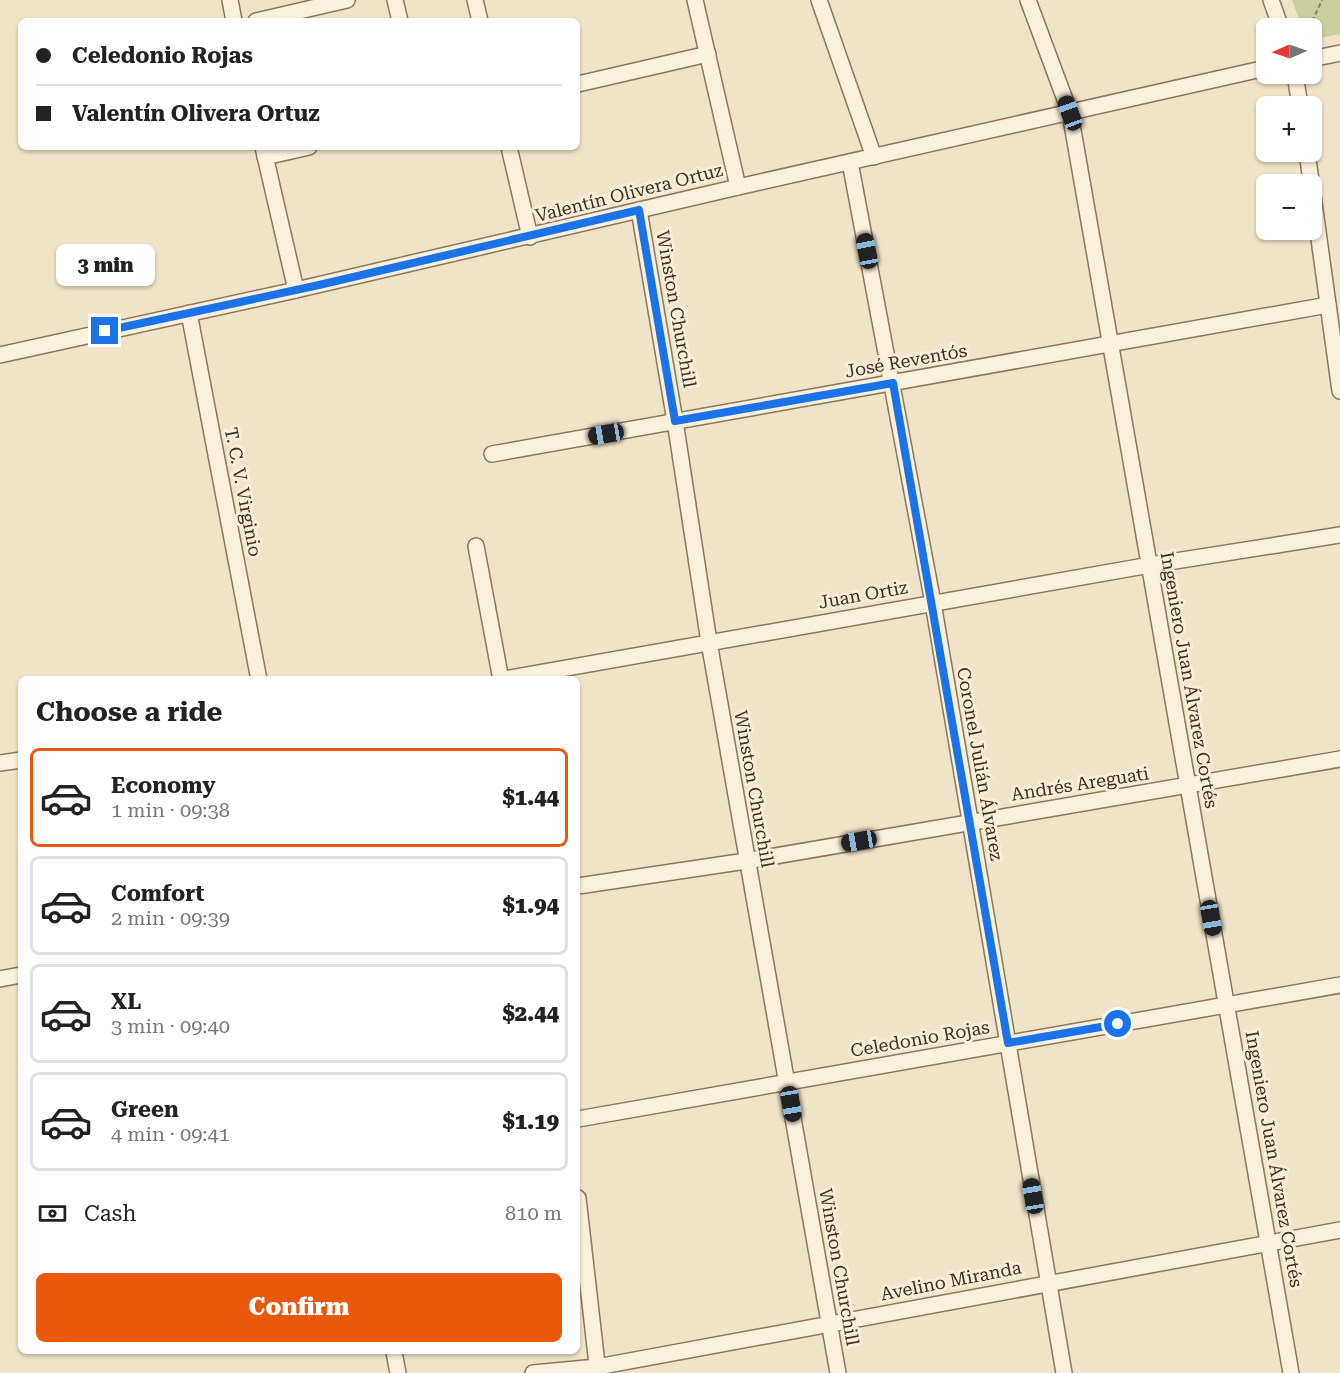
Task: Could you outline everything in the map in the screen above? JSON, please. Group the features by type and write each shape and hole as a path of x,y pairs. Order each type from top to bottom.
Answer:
{"street":[{"path":"230,0 233,18"},
{"path":"269,18 347,0"},
{"path":"395,0 399,18"},
{"path":"475,0 479,18"},
{"path":"695,0 738,187"},
{"path":"819,0 874,157"},
{"name":"Ingeniero Juan Álvarez Cortés","path":"1028,0 1070,113 1291,1373"},
{"path":"1271,0 1277,18"},
{"path":"1322,57 1340,53"},
{"path":"580,84 708,54"},
{"name":"Valentín Olivera Ortuz","path":"0,354 296,290 1256,70"},
{"path":"282,150 264,152 296,290"},
{"path":"510,150 530,237"},
{"name":"Coronel Julián Álvarez","path":"850,162 933,603 1064,1373"},
{"path":"1309,162 1333,275 1328,305 1340,392"},
{"name":"Winston Churchill","path":"639,210 746,861 788,1082 838,1373"},
{"name":"José Reventós","path":"492,454 1328,305"},
{"name":"T. C. V. Virginio","path":"189,313 258,676"},
{"name":"Juan Ortiz","path":"517,676 1149,565 1340,535"},
{"path":"476,546 499,676"},
{"name":"Andrés Areguati","path":"580,886 746,861 1340,759"},
{"path":"0,763 18,760"},
{"path":"0,979 18,976"},
{"name":"Celedonio Rojas","path":"580,1119 1340,985"},
{"path":"580,1215 598,1370"},
{"name":"Avelino Miranda","path":"533,1373 598,1370 1047,1283 1340,1230"},
{"path":"394,1354 398,1373"}],"path":[{"path":"1314,18 1322,0"}],"green space":[{"path":"1292,0 1340,0 1340,34 1322,38 1322,18 1298,18"}],"route":[{"path":"105,331 319,285 639,210 675,421 893,383 1008,1043 1118,1024"}]}
